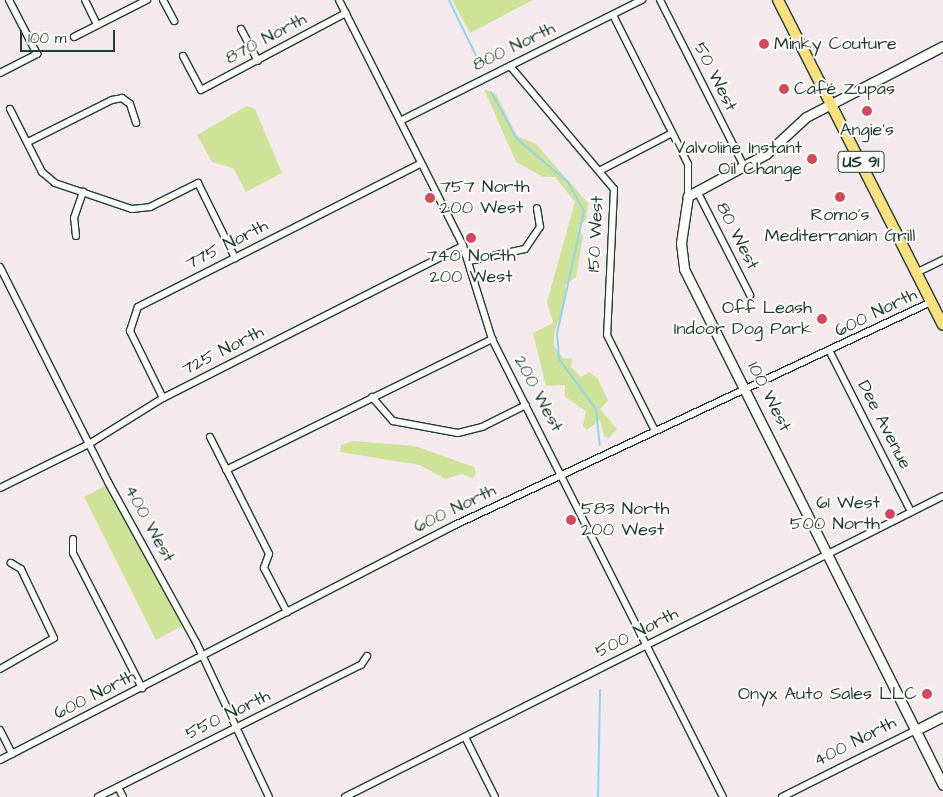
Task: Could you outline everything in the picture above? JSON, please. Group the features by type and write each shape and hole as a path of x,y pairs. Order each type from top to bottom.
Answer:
{"main road":[{"name":"US 91","path":"778,0 943,325"}],"street":[{"path":"0,72 36,54 9,0"},
{"path":"85,0 97,25"},
{"path":"74,36 147,0"},
{"path":"163,0 174,21"},
{"name":"200 West","path":"339,0 470,261 492,339 723,797"},
{"name":"800 North","path":"400,121 642,0"},
{"name":"50 West","path":"660,0 744,166"},
{"name":"870 North","path":"183,56 201,90 346,13"},
{"name":"100 West","path":"613,15 688,164 688,196 680,243 684,268 748,390 943,784"},
{"path":"241,28 258,61"},
{"path":"688,196 766,154 806,117 943,46"},
{"name":"150 West","path":"510,66 601,170 616,198 607,335 655,430"},
{"path":"28,142 112,100 122,98 130,104 136,123"},
{"path":"10,109 48,179 83,192 140,209 198,183 236,258"},
{"path":"601,170 672,133"},
{"name":"775 North","path":"163,398 130,331 131,318 138,307 420,164"},
{"name":"80 West","path":"697,191 750,295"},
{"path":"76,236 74,218 83,192"},
{"path":"470,261 524,249 540,227 537,208"},
{"name":"725 North","path":"0,488 89,444 163,398 463,246"},
{"name":"600 North","path":"916,273 943,260"},
{"name":"400 West","path":"0,267 3,280 200,657 269,797"},
{"name":"600 North","path":"0,760 287,612 561,474 830,352 931,302"},
{"path":"226,470 492,339"},
{"name":"Dee Avenue","path":"830,352 911,512"},
{"path":"372,397 393,421 458,433 482,427 526,405"},
{"path":"210,437 269,554 264,568 287,612"},
{"name":"500 North","path":"345,797 943,496"},
{"path":"73,539 74,553 142,688"},
{"path":"0,669 54,638 21,569 11,563"},
{"name":"550 North","path":"98,797 361,665 367,656"},
{"name":"400 North","path":"782,797 943,716"},
{"path":"0,730 12,754"},
{"path":"465,737 495,797"},
{"path":"118,787 123,797"}],"green space":[{"path":"452,0 533,0 470,33"},
{"path":"484,89 496,94 517,136 536,144 588,203 586,220 579,227 583,237 576,277 565,285 566,300 554,333 554,346 563,358 572,359 571,367 581,377 589,372 598,379 608,401 600,409 617,429 609,438 604,436 600,420 587,430 583,426 586,411 565,397 565,385 546,386 533,333 553,323 547,302 575,202 555,177 543,177 516,162"},
{"path":"247,106 255,109 282,173 246,192 233,168 212,162 197,135"},
{"path":"353,441 415,446 474,467 476,473 473,478 461,474 445,479 420,465 340,452 341,445"},
{"path":"106,485 182,626 156,640 84,497"}],"waterway":[{"path":"449,0 482,68"},
{"path":"491,92 517,139 568,182 584,211 557,334 559,359 596,409 600,445"},
{"path":"598,797 600,690"}],"place":[{"name":"Minky Couture","path":"764,44"},
{"name":"Café Zupas","path":"784,89"},
{"name":"Angie's","path":"867,111"},
{"name":"Valvoline Instant Oil Change","path":"812,159"},
{"name":"Romo's Mediterranian Grill","path":"840,197"},
{"name":"757 North 200 West","path":"430,198"},
{"name":"740 North 200 West","path":"471,238"},
{"name":"Off Leash Indoor Dog Park","path":"822,319"},
{"name":"61 West 500 North","path":"890,514"},
{"name":"583 North 200 West","path":"571,520"},
{"name":"Onyx Auto Sales LLC","path":"927,694"}]}
